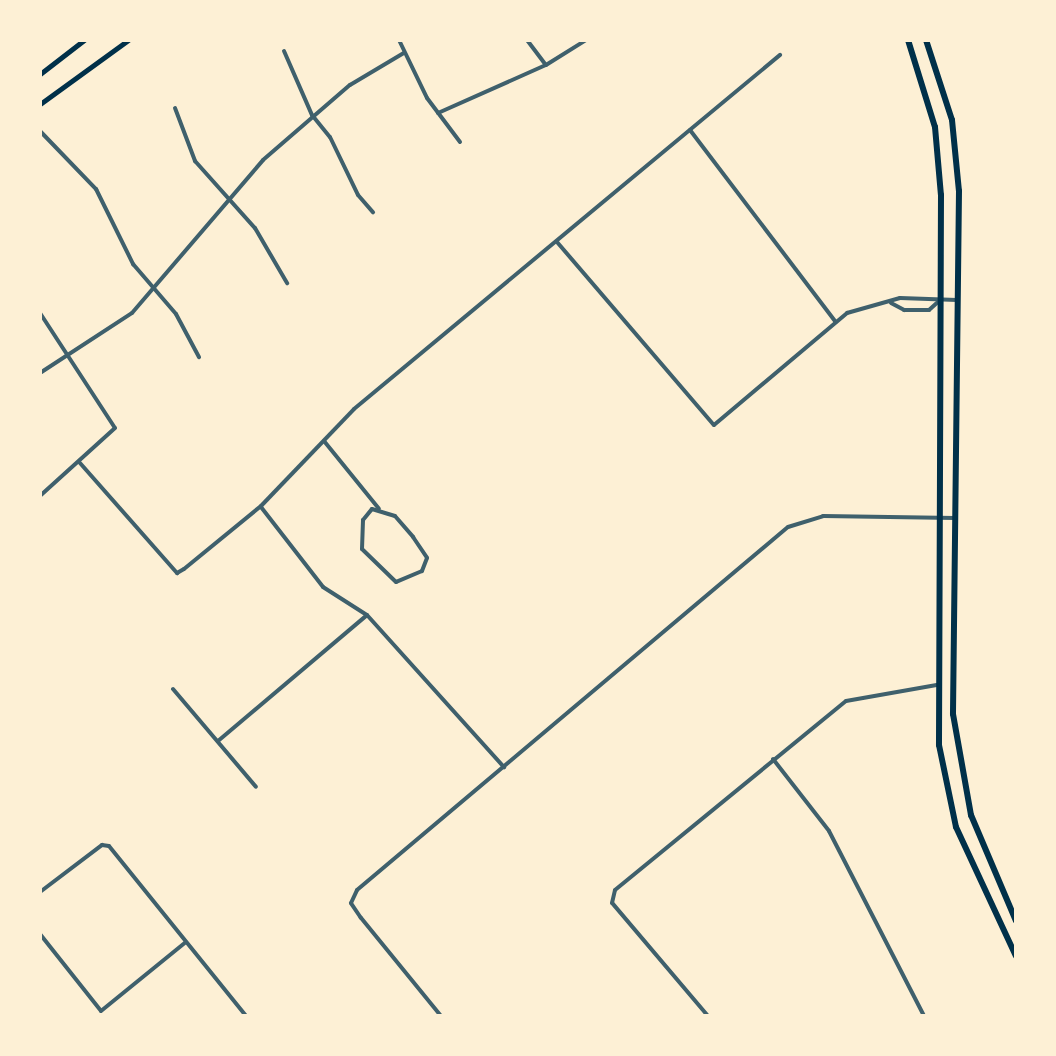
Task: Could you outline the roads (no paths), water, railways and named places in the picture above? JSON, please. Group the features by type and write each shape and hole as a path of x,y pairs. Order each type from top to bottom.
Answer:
{"main road":[{"path":"40,74 84,40"},
{"path":"40,104 128,40"},
{"path":"908,40 929,101 940,163 939,745 956,827 1016,956"},
{"path":"926,40 952,120 959,191 952,685 958,761 977,835 1016,921"}],"street":[{"path":"399,40 438,113 460,142"},
{"path":"527,40 546,65"},
{"path":"438,113 546,65 586,40"},
{"path":"284,51 312,115 330,137 358,195 373,212"},
{"path":"40,373 121,323 155,290 227,200 312,115 350,85 404,53"},
{"path":"80,463 177,573 261,506 354,409 780,55"},
{"path":"175,108 195,161 264,241 287,283"},
{"path":"690,130 836,322"},
{"path":"40,131 96,189 133,264 176,314 199,357"},
{"path":"557,242 714,425 836,322 860,308 929,295 940,300 957,300"},
{"path":"891,303 904,310 929,310 940,300"},
{"path":"40,313 67,358 114,423 108,439 40,496"},
{"path":"324,441 379,509 395,516 427,558 422,571 402,581 385,575 362,549 363,520 372,509 379,509"},
{"path":"261,506 323,587 367,615 504,767"},
{"path":"441,1016 351,903 357,890 788,527 823,516 955,518"},
{"path":"218,741 367,615"},
{"path":"708,1016 612,903 615,890 846,701 937,685"},
{"path":"173,689 256,787"},
{"path":"773,759 829,831 924,1016"},
{"path":"40,892 102,845 112,848 246,1016"},
{"path":"40,934 101,1011 186,942"}]}
